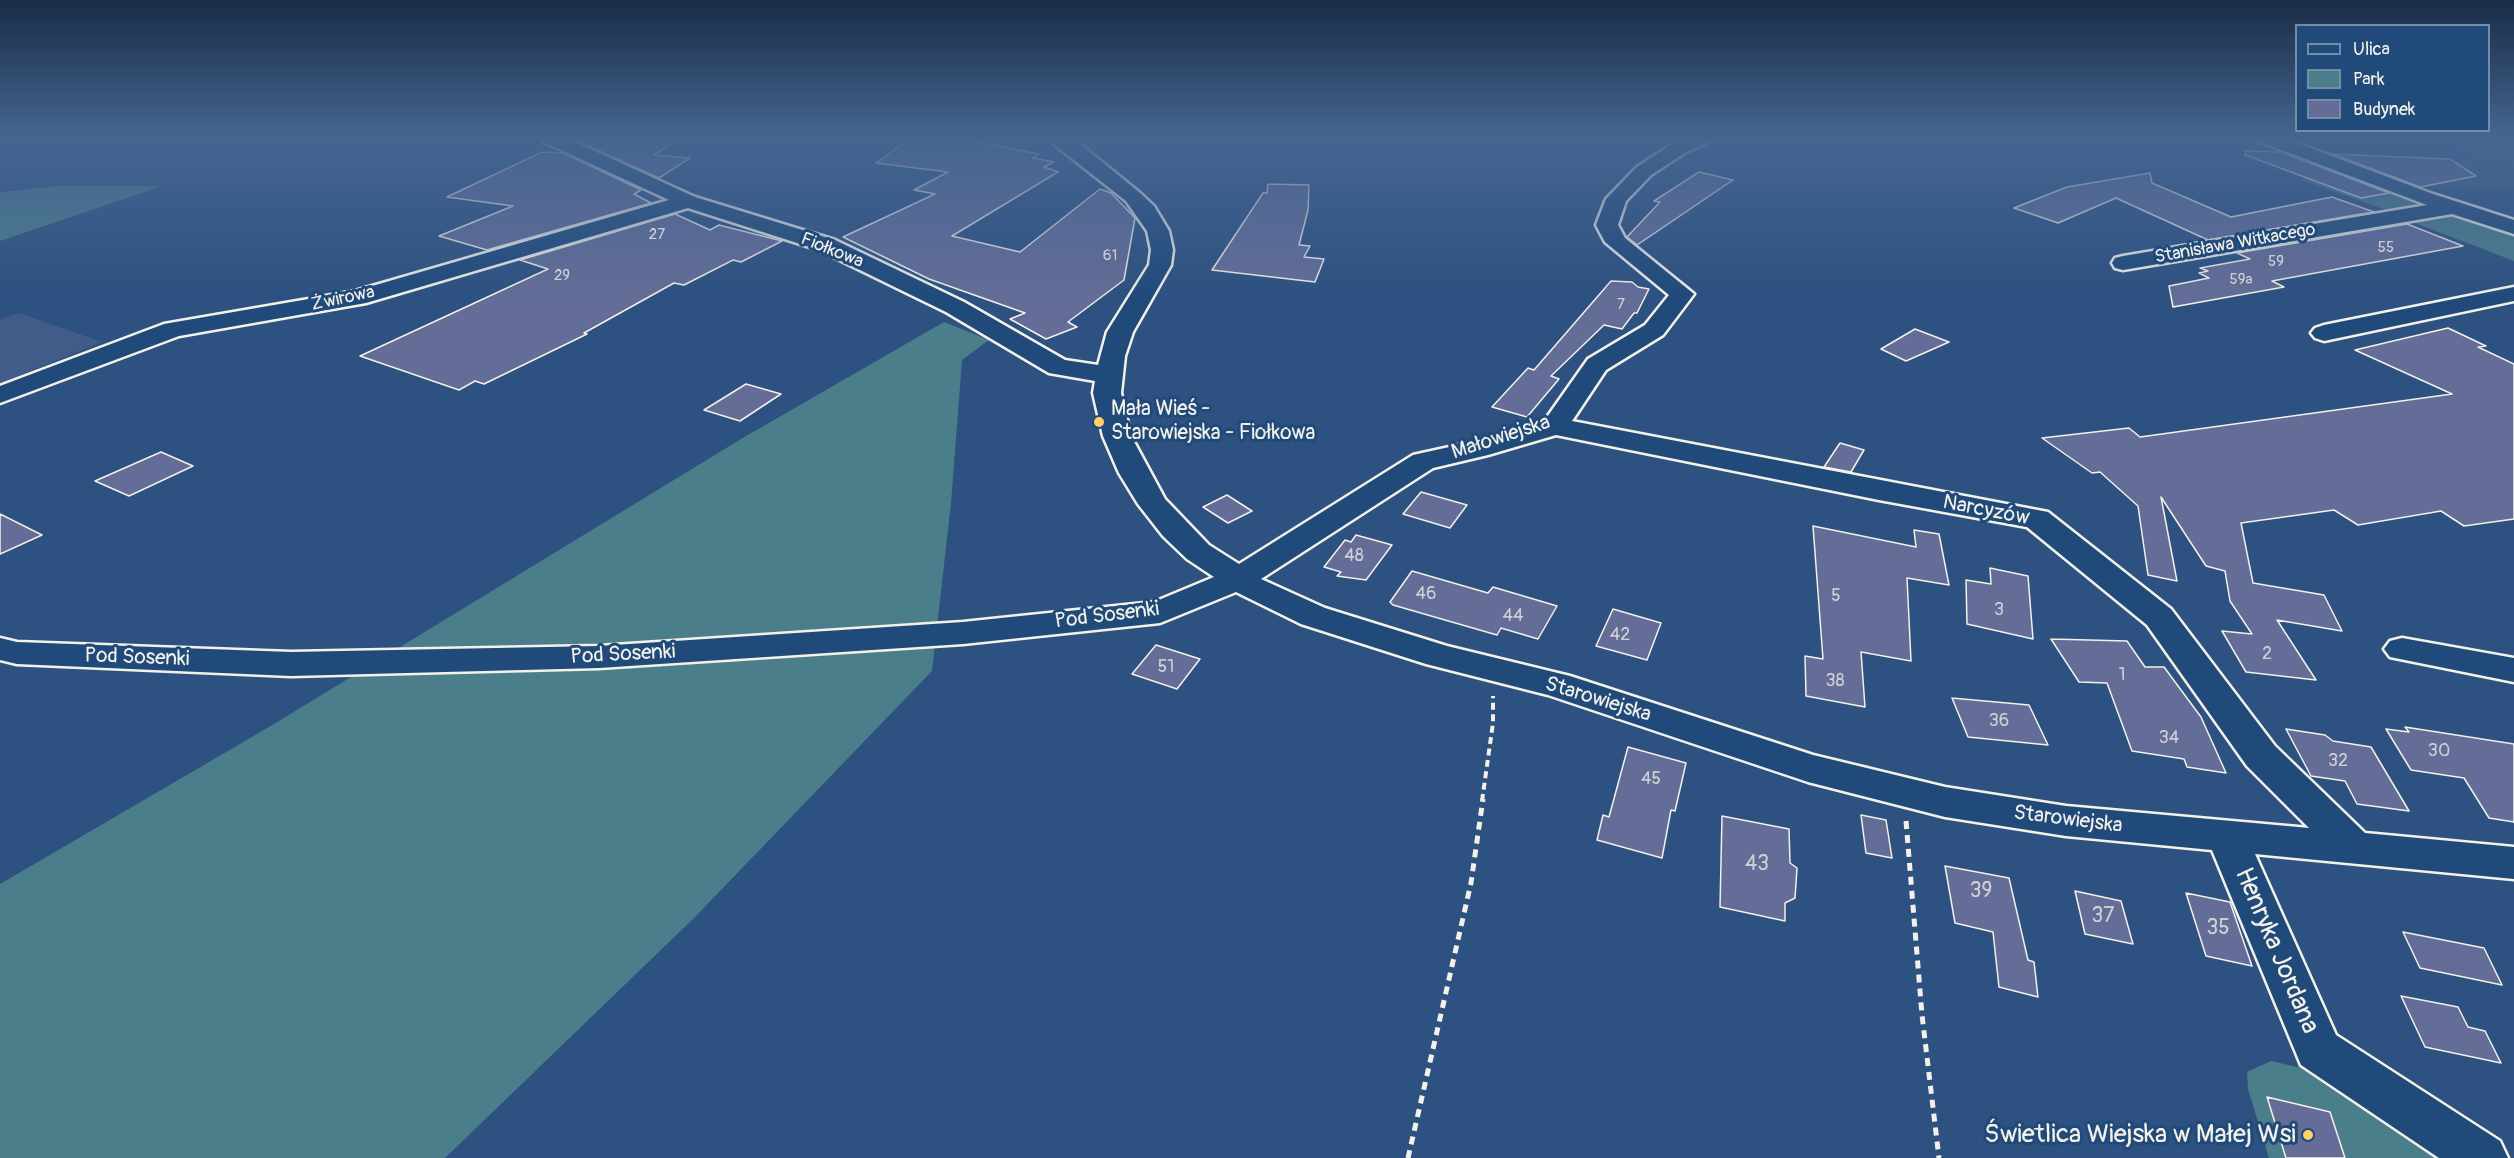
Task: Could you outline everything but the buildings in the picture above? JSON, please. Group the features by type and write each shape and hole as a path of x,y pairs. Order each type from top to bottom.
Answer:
{"street":[{"name":"Fiołkowa","path":"666,191 688,201 827,245 955,307 1058,367 1109,375"},
{"name":"Starowiejska","path":"1126,191 1133,197 1158,231 1162,250 1160,265 1120,332 1109,375 1107,393 1117,436 1134,473 1152,504 1198,552 1238,579 1313,616 1439,656 1557,685 1808,768 1944,802 2066,821 2514,863"},
{"name":"Małowiejska","path":"1238,579 1423,461 1478,449 1555,426 1597,365 1654,330 1682,294 1616,242 1607,225 1616,199 1624,191"},
{"name":"Stanisława Witkacego","path":"2410,191 2514,227"},
{"name":"Żwirowa","path":"0,395 173,328 358,298 688,201"},
{"name":"Stanisława Witkacego","path":"2123,263 2453,207"},
{"path":"2475,214 2514,212"},
{"path":"2324,333 2514,294"},
{"name":"Narcyzów","path":"1555,426 1821,480 2037,519 2159,617 2261,756 2354,848"},
{"name":"Pod Sosenki","path":"0,649 17,653 291,664 599,657 963,633 1160,612 1238,579"},
{"path":"2402,649 2514,670"},
{"name":"Henryka Jordana","path":"2227,837 2318,1050 2482,1158"}],"path":[{"path":"1408,1158 1471,883 1493,723 1493,669"},
{"path":"1903,792 1923,1016 1939,1158"}],"shaded area":[{"path":"19,313 102,342 0,383 0,319"}],"green space":[{"path":"9,191 147,191 0,241 0,192"},
{"path":"2333,191 2399,191 2434,203 2394,213"},
{"path":"2456,212 2514,230 2514,261 2405,219"},
{"path":"944,322 989,340 962,360 951,503 932,671 694,918 445,1158 0,1158 0,884 269,727 741,439"},
{"path":"2271,1061 2315,1071 2448,1158 2269,1158 2248,1089 2247,1072"}],"place":[{"name":"Mała Wieś - Starowiejska - Fiołkowa","path":"1099,422"},
{"name":"Świetlica Wiejska w Małej Wsi","path":"2308,1135"}]}
